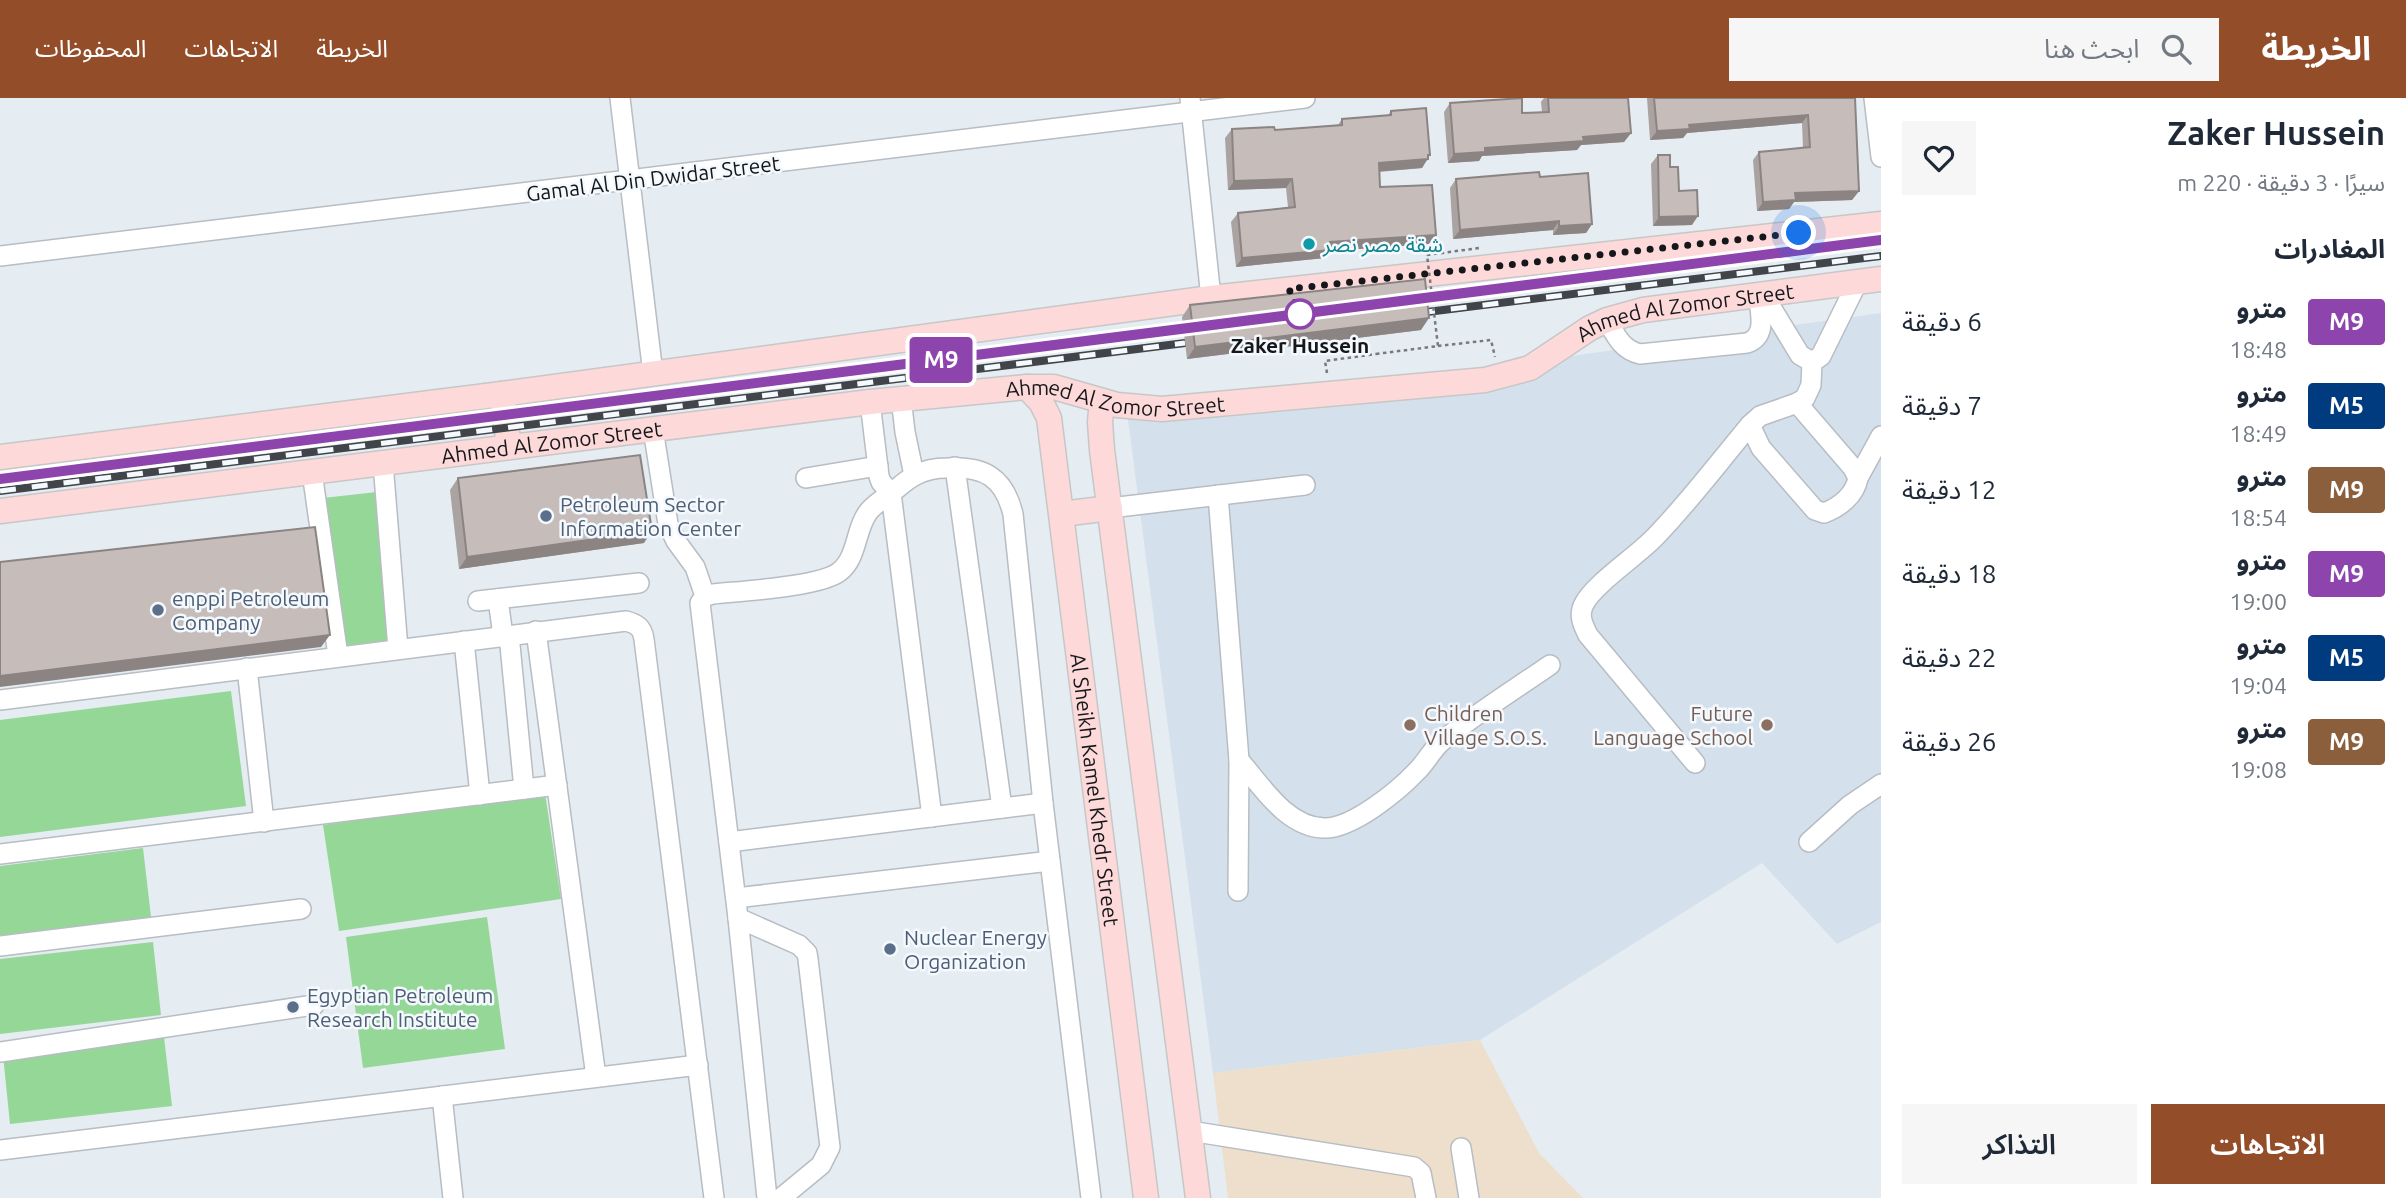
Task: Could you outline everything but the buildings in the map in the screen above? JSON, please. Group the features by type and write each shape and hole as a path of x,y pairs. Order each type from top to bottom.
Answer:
{"main road":[{"path":"0,457 502,394 1210,298 1881,225"},
{"name":"Ahmed Al Zomor Street","path":"0,511 901,398 1027,387 1063,389 1132,408 1162,409 1492,379 1530,368 1574,337 1607,320 1643,310 1869,281"},
{"name":"Al Sheikh Kamel Khedr Street","path":"1027,387 1041,402 1049,418 1146,1198"},
{"path":"502,394 509,446"},
{"path":"1102,401 1101,436 1198,1198"},
{"path":"1062,514 1110,508"}],"street":[{"path":"620,98 653,374"},
{"name":"Gamal Al Din Dwidar Street","path":"0,256 631,180 1190,105 1305,98"},
{"path":"1874,98 1881,157"},
{"path":"1190,105 1210,298"},
{"path":"1812,362 1821,356 1869,281"},
{"path":"1607,320 1622,345 1640,354 1747,342 1757,338 1761,329 1760,294"},
{"path":"1760,294 1800,355 1812,362"},
{"path":"1695,763 1588,635 1581,622 1582,608 1589,596 1632,559 1677,513 1750,425 1760,416 1797,403 1809,392 1812,362"},
{"path":"901,398 914,475"},
{"path":"870,402 881,482 891,493 933,817"},
{"path":"1797,403 1853,468 1858,478"},
{"path":"1750,425 1761,448 1815,510 1824,513 1835,509 1853,493 1879,431"},
{"path":"653,429 668,524 676,541 695,566 705,596"},
{"path":"383,463 398,649"},
{"path":"806,478 878,466"},
{"path":"955,467 1002,808"},
{"path":"767,1198 736,898 700,603 705,596 814,582 840,571 849,559 868,512 914,475 936,468 955,467 987,473 1000,484 1009,498 1013,514 1091,1198"},
{"path":"312,472 338,656"},
{"path":"1110,508 1305,485"},
{"path":"1218,495 1239,760 1238,891"},
{"path":"524,789 506,635 488,600 639,583"},
{"path":"0,700 506,635 626,621 636,624 642,630 714,1198"},
{"path":"536,632 596,1077"},
{"path":"464,641 480,795"},
{"path":"1239,760 1291,817 1324,829 1343,825 1363,814 1406,781 1443,741 1550,664"},
{"path":"247,668 264,822"},
{"path":"1809,842 1850,805 1881,784"},
{"path":"0,854 557,785"},
{"path":"729,842 1044,803"},
{"path":"736,898 1051,861"},
{"path":"0,946 301,909"},
{"path":"738,918 799,945 807,953 808,959 830,1147 821,1165 780,1198"},
{"path":"0,1052 314,1005"},
{"path":"0,1150 698,1065"},
{"path":"442,1096 453,1198"},
{"path":"1190,1131 1414,1167 1420,1173 1426,1198"},
{"path":"1461,1149 1469,1198"}],"path":[{"path":"1438,346 1427,255 1479,248"},
{"path":"1325,361 1491,340"}],"shaded area":[{"name":"Children Village S.O.S.","path":"1881,313 1881,922 1837,944 1762,863 1480,1040 1213,1073 1126,404 1426,376"},
{"path":"1480,1040 1539,1153 1583,1198 1228,1198 1213,1073"}],"green space":[{"path":"377,492 391,640 343,646 323,498"},
{"path":"231,691 246,806 0,837 0,720"},
{"path":"545,793 561,899 339,931 323,825"},
{"path":"143,848 151,917 0,936 0,866"},
{"path":"487,917 505,1049 363,1068 346,937"},
{"path":"153,942 161,1015 0,1034 0,959"},
{"path":"164,1037 172,1106 10,1124 3,1055"}],"railway":[{"path":"1418,299 1881,240"},
{"path":"1419,313 1881,256"},
{"path":"0,479 1183,329"},
{"path":"0,491 1185,343"}],"metro line":[{"name":"M9","path":"0,479 1881,240"}],"place":[{"name":"شقة مصر نصر","path":"1309,244"},
{"name":"Zaker Hussein","path":"1300,314"},
{"name":"Petroleum Sector Information Center","path":"546,516"},
{"name":"enppi Petroleum Company","path":"158,610"},
{"name":"Children Village S.O.S.","path":"1410,725"},
{"name":"Future Language School","path":"1767,725"},
{"name":"Nuclear Energy Organization","path":"890,949"},
{"name":"Egyptian Petroleum Research Institute","path":"293,1007"}],"route":[{"path":"1300,314 1289,289 1799,233"}]}
